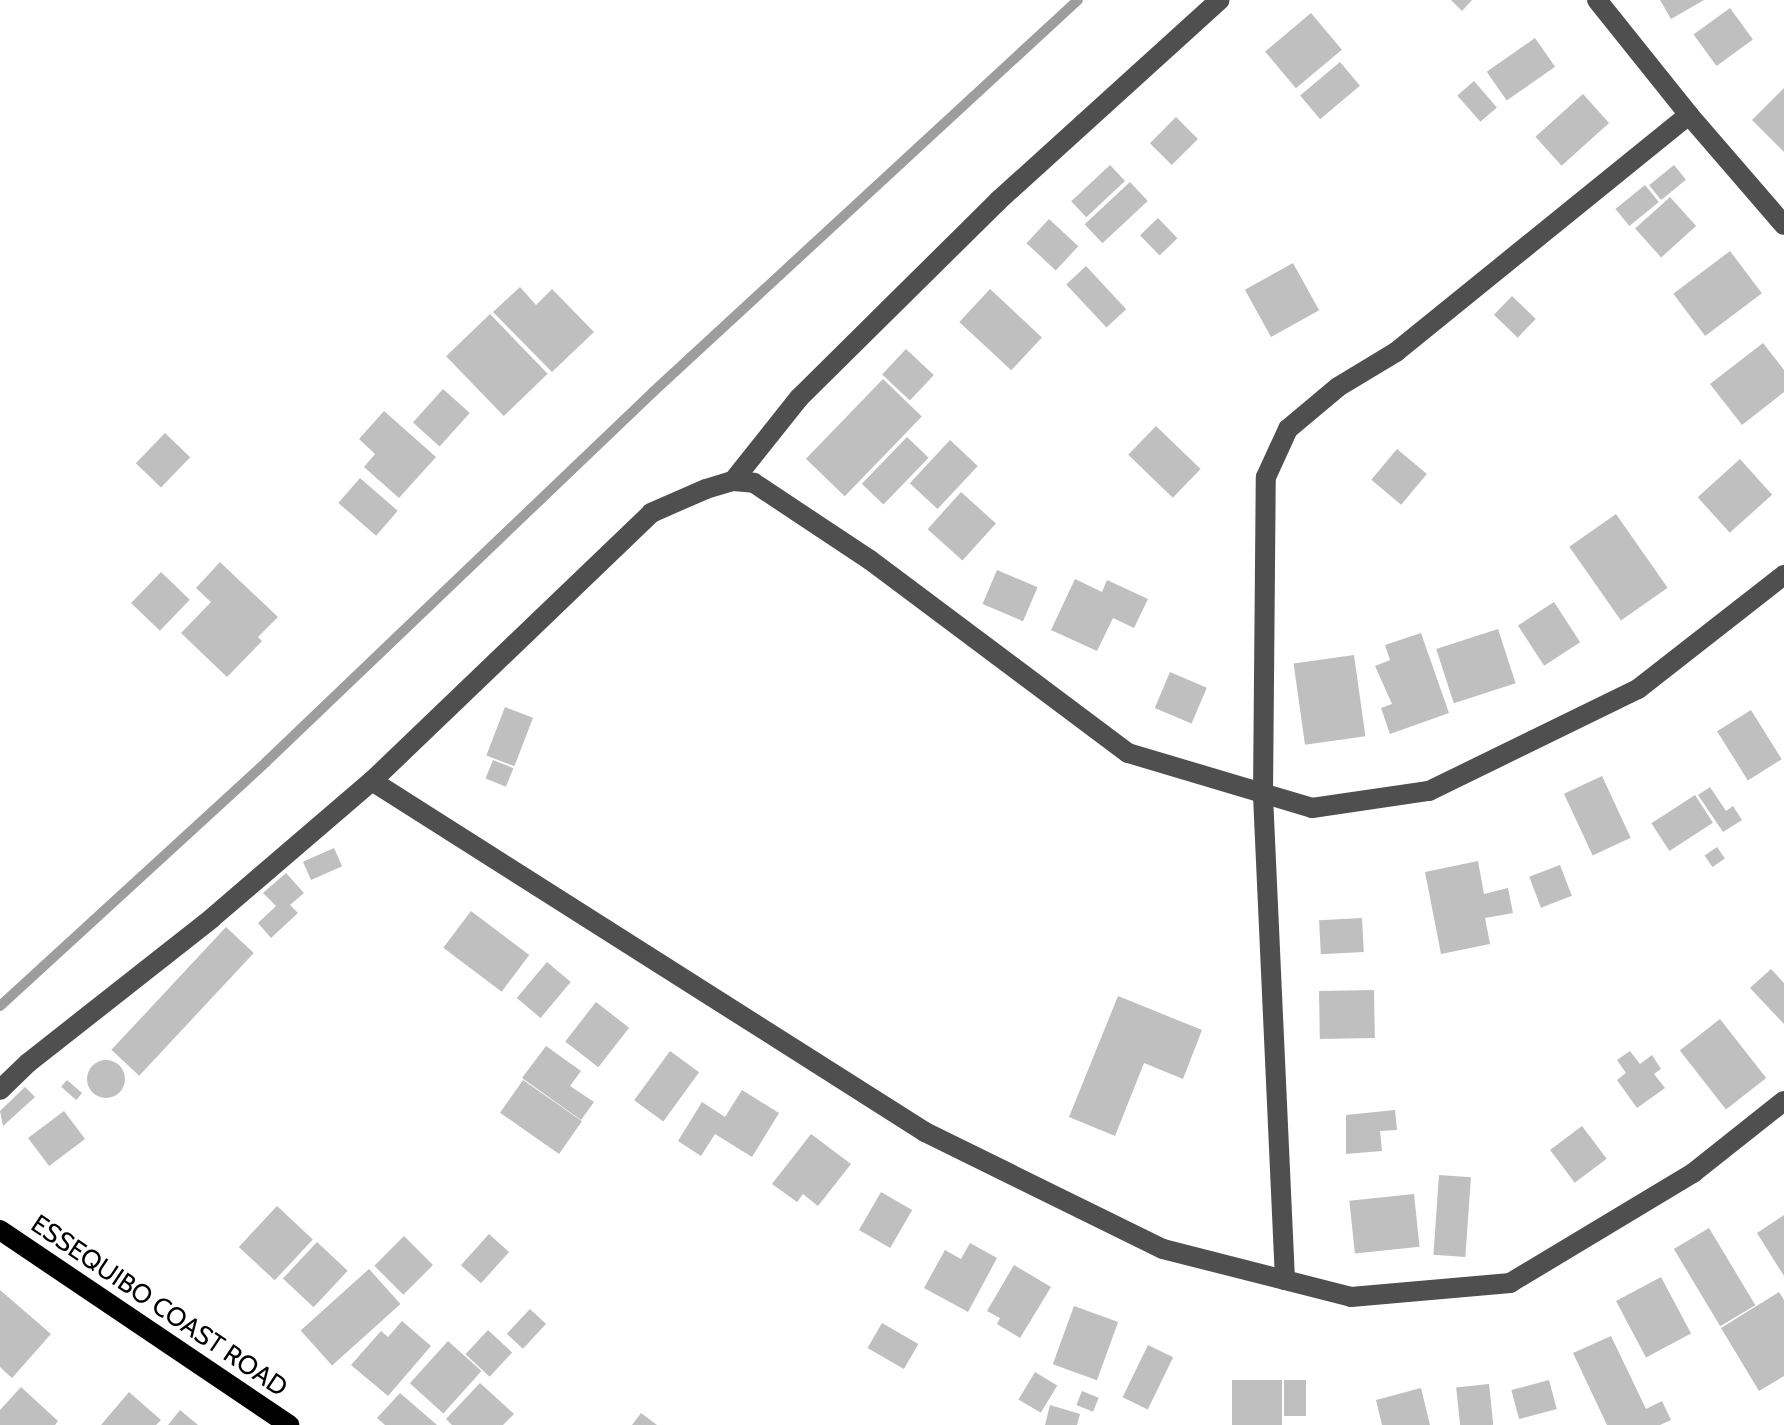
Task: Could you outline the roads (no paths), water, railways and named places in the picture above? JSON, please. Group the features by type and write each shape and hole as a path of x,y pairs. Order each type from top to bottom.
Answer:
{"main road":[{"name":"ESSEQUIBO COAST ROAD","path":"0,1230 289,1425"}],"street":[{"path":"733,481 821,376 998,201 1220,0"},
{"path":"1597,0 1689,115 1784,225"},
{"path":"1285,1280 1263,794 1266,477 1288,429 1338,387 1396,352 1689,115"},
{"path":"0,1090 28,1063 212,918 372,781 651,513 733,481 754,483 870,560 1128,753 1312,808 1429,791 1638,689 1784,575"},
{"path":"372,781 925,1132 1163,1249 1351,1297 1510,1283 1693,1173 1784,1101"}],"waterway":[{"path":"0,1006 266,762 653,392 1078,0"}]}
